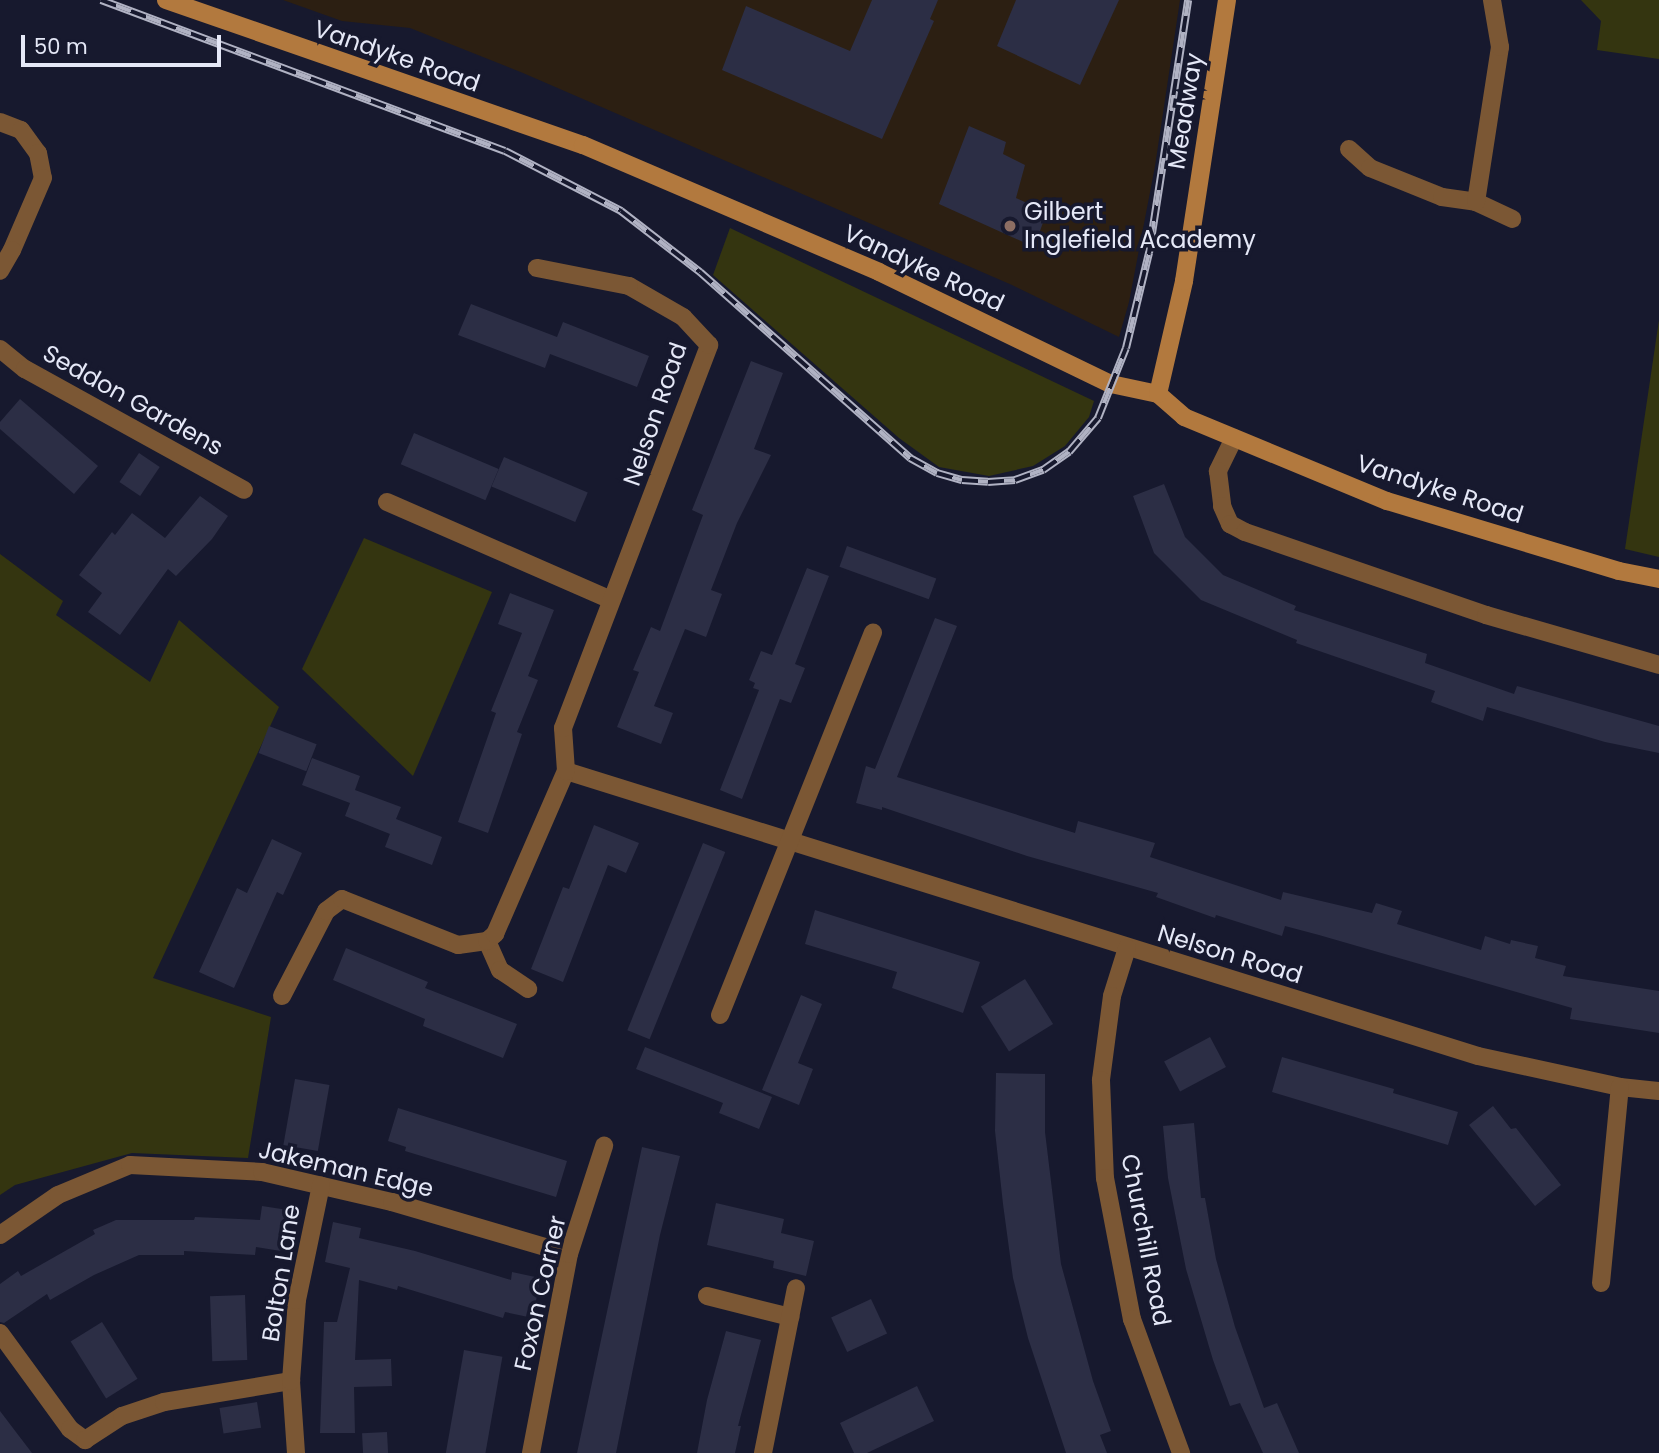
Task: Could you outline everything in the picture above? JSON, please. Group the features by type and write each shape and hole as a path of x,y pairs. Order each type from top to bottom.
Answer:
{"street":[{"name":"Vandyke Road","path":"166,0 583,145 879,272 1111,384 1158,394 1184,417 1387,501 1619,571 1659,579"},
{"name":"Meadway","path":"1158,394 1184,281 1227,0"},
{"path":"1476,202 1500,47 1492,0"},
{"path":"0,122 21,130 38,153 43,178 0,271"},
{"path":"1349,149 1370,168 1442,197 1476,202 1512,219"},
{"name":"Nelson Road","path":"486,942 495,934 566,771 563,728 663,473 709,345 683,317 629,286 537,268"},
{"name":"Seddon Gardens","path":"0,349 25,369 244,490"},
{"path":"1234,438 1218,471 1221,494 1230,523 1245,532 1486,615 1659,665"},
{"path":"387,502 611,600"},
{"path":"720,1015 873,633"},
{"name":"Nelson Road","path":"566,771 1478,1056 1620,1087 1659,1091"},
{"path":"282,996 326,911 342,899 458,945 486,942 500,970 528,989"},
{"name":"Churchill Road","path":"1128,948 1112,996 1101,1080 1105,1178 1132,1319 1181,1453"},
{"path":"1601,1283 1620,1087"},
{"name":"Foxon Corner","path":"531,1453 569,1254 604,1146"},
{"name":"Jakeman Edge","path":"0,1235 58,1195 130,1165 262,1172 392,1202 569,1254"},
{"name":"Bolton Lane","path":"296,1453 291,1381 297,1300 321,1185"},
{"path":"763,1453 796,1288"},
{"path":"707,1296 790,1317"},
{"path":"0,1334 70,1429 85,1440 122,1416 164,1402 291,1381"}],"shaded area":[{"name":"Gilbert Inglefield Academy","path":"283,0 1180,0 1155,166 1129,302 1119,337 1012,285 523,73 410,28 342,21"},
{"path":"1581,0 1659,0 1659,59 1597,50 1601,21"},
{"path":"730,228 1094,401 1089,417 1065,446 1033,466 989,476 939,467 899,438 713,275"},
{"path":"1659,320 1659,557 1625,549"},
{"path":"364,538 492,592 413,776 302,669"},
{"path":"0,554 63,601 56,615 150,682 179,620 279,707 153,978 271,1017 248,1158 132,1153 15,1185 0,1195"}],"building":[{"path":"872,0 938,0 930,19 934,21 882,139 722,70 746,6 850,51"},
{"path":"1016,0 1119,0 1080,85 997,46"},
{"path":"969,126 1006,142 1003,154 1025,165 1016,198 1047,212 1034,247 939,204"},
{"path":"471,304 557,337 563,322 649,356 637,387 550,354 545,368 458,335"},
{"path":"751,361 783,373 754,449 771,455 737,523 711,590 722,594 706,637 685,629 654,706 673,713 661,744 617,727 639,672 633,670 651,627 660,631 703,515 692,510"},
{"path":"20,399 98,466 74,494 0,429 0,422"},
{"path":"414,433 499,469 485,500 401,464"},
{"path":"139,453 160,467 140,496 119,482"},
{"path":"504,457 588,493 575,522 491,486"},
{"path":"1164,484 1185,537 1223,575 1296,606 1294,610 1427,654 1425,663 1514,694 1517,686 1659,726 1659,753 1605,742 1487,707 1483,721 1431,702 1435,691 1296,643 1297,640 1201,600 1154,553 1133,496"},
{"path":"200,496 228,516 212,539 176,576 168,569 120,635 88,612 102,593 79,575 112,532 115,535 132,513 165,538"},
{"path":"847,546 936,578 929,599 839,567"},
{"path":"807,568 829,576 795,664 805,668 791,703 780,699 742,799 720,790 759,690 753,688 755,683 749,680 761,651 772,655"},
{"path":"510,593 554,610 528,676 538,680 517,732 522,734 488,833 458,822 496,713 491,711 522,633 498,624"},
{"path":"935,618 957,626 897,777 1075,833 1078,821 1155,843 1150,857 1281,900 1283,892 1372,913 1376,903 1402,911 1397,924 1481,950 1485,936 1510,944 1511,940 1538,946 1535,958 1566,966 1563,976 1659,991 1659,1033 1570,1019 1572,1008 1285,926 1282,936 1216,915 1215,918 1156,897 1158,893 1027,856 882,807 882,810 856,803 866,766 875,769"},
{"path":"269,726 317,744 306,771 259,753"},
{"path":"312,758 360,776 355,790 401,807 396,819 442,837 432,865 385,847 390,834 345,816 350,803 302,785"},
{"path":"594,825 639,843 626,873 608,865 563,982 531,969 563,887 569,889"},
{"path":"272,839 302,853 283,895 277,892 234,988 199,972 237,888 247,893"},
{"path":"703,843 725,852 650,1039 627,1030"},
{"path":"815,910 980,962 963,1013 892,988 897,972 805,944"},
{"path":"346,948 428,982 425,988 517,1024 503,1058 423,1026 425,1019 333,980"},
{"path":"1025,979 1053,1024 1009,1052 981,1007"},
{"path":"801,995 822,1004 798,1063 813,1069 799,1105 762,1090"},
{"path":"1210,1037 1226,1067 1180,1091 1164,1061"},
{"path":"645,1047 772,1097 759,1129 719,1113 723,1103 636,1069"},
{"path":"1282,1057 1394,1089 1393,1093 1458,1112 1448,1145 1272,1092"},
{"path":"996,1073 1045,1074 1045,1132 1061,1264 1093,1381 1111,1431 1100,1435 1107,1453 1066,1453 1028,1338 1013,1278 1003,1204 995,1131"},
{"path":"295,1079 329,1085 318,1151 283,1145"},
{"path":"1493,1106 1511,1129 1516,1128 1561,1185 1535,1206 1469,1125"},
{"path":"398,1108 567,1161 556,1197 405,1151 406,1147 388,1141"},
{"path":"1194,1123 1201,1198 1205,1198 1216,1259 1235,1327 1264,1408 1277,1403 1299,1453 1263,1453 1240,1403 1230,1406 1213,1360 1186,1269 1168,1178 1163,1126"},
{"path":"642,1147 680,1156 660,1235 616,1453 577,1453"},
{"path":"716,1203 784,1219 781,1233 814,1241 806,1276 773,1268 774,1261 707,1245"},
{"path":"262,1206 288,1210 281,1251 256,1247 255,1255 184,1251 184,1255 139,1255 94,1275 50,1300 47,1294 4,1323 0,1322 0,1284 18,1271 21,1276 95,1234 93,1230 116,1220 194,1220 195,1217 260,1220"},
{"path":"333,1222 361,1228 359,1238 415,1251 511,1280 512,1272 540,1278 533,1318 505,1312 503,1318 398,1286 397,1290 359,1280 355,1360 391,1359 392,1386 354,1387 355,1433 320,1433 324,1322 337,1322 350,1268 325,1262"},
{"path":"245,1295 247,1360 212,1361 210,1296"},
{"path":"871,1299 887,1333 847,1352 831,1318"},
{"path":"102,1322 138,1379 106,1398 71,1342"},
{"path":"726,1331 761,1340 738,1426 741,1426 735,1453 697,1453 707,1400"},
{"path":"464,1350 502,1357 485,1453 446,1453"},
{"path":"917,1386 934,1421 867,1453 854,1453 840,1423"},
{"path":"257,1402 261,1428 224,1434 219,1408"},
{"path":"0,1411 19,1436 32,1453 0,1453"},
{"path":"387,1432 388,1453 363,1453 362,1433"}],"railway":[{"path":"101,0 505,151 621,211 700,272 910,458 937,473 962,480 988,482 1015,480 1043,470 1069,452 1098,418 1126,348 1149,253 1188,0"}],"place":[{"name":"Gilbert Inglefield Academy","path":"1010,226"}]}
